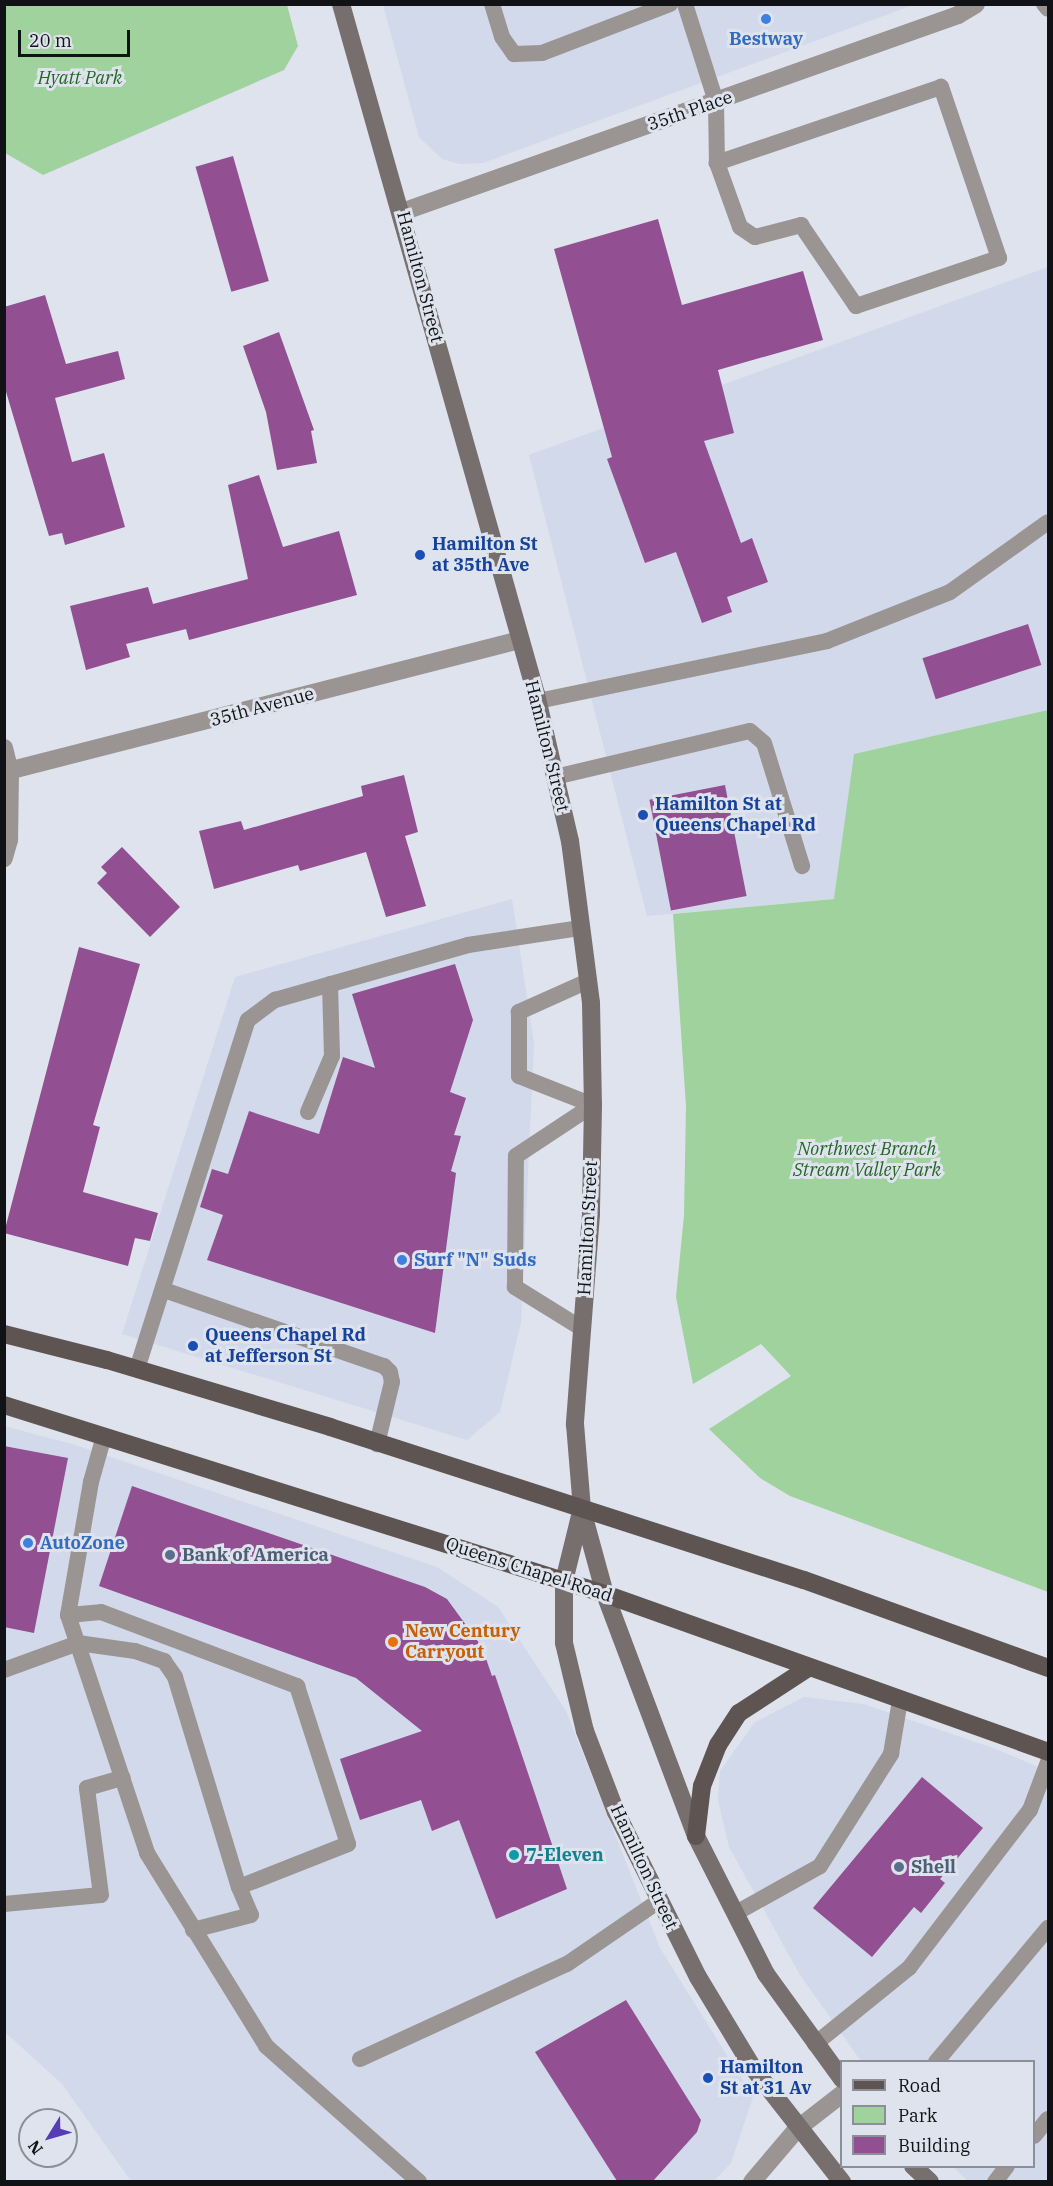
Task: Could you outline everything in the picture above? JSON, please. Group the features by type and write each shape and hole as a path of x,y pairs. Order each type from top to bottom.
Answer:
{"main road":[{"name":"Hamilton Street","path":"341,4 402,212 538,701 570,841 588,981 593,1105 591,1215 575,1424 582,1510 605,1594 696,1836 766,1974 840,2076"},
{"path":"4,1334 137,1369 377,1444 804,1581 1048,1668"},
{"name":"Queens Chapel Road","path":"4,1405 605,1594 1048,1752"},
{"name":"Hamilton Street","path":"582,1510 564,1581 564,1643 585,1731 616,1812 659,1901 753,2068 797,2129 842,2181"},
{"path":"696,1836 702,1786 718,1745 739,1713 808,1668"},
{"path":"915,2168 930,2181"}],"street":[{"name":"35th Place","path":"402,212 958,15 975,4"},
{"name":"35th Avenue","path":"7,772 520,640"},
{"path":"4,748 9,840 4,858"},
{"path":"752,2181 797,2129 840,2096"}],"lane":[{"path":"492,4 502,37 514,54 542,53 670,4"},
{"path":"685,4 716,102 717,163 740,227 755,237 801,225 856,306 999,258 941,87 717,163"},
{"path":"1044,4 1048,9"},
{"path":"538,701 827,641 950,592 1048,522"},
{"path":"555,777 750,731 764,743 802,866"},
{"path":"137,1369 248,1020 275,1000 468,945 581,928"},
{"path":"588,981 519,1012 519,1076 593,1105"},
{"path":"308,1112 332,1056 330,984"},
{"path":"581,1328 514,1287 516,1156 593,1105"},
{"path":"164,1290 384,1366 390,1372 392,1382 377,1444"},
{"path":"104,1436 91,1482 68,1615 147,1853 266,2046 419,2181"},
{"path":"68,1615 101,1612 297,1686 348,1844 239,1887"},
{"path":"4,1670 78,1643 135,1651 164,1661 175,1677 239,1887 251,1915 193,1930"},
{"path":"736,1913 820,1866 891,1754 900,1700"},
{"path":"815,2044 909,1968 1030,1810 1048,1762"},
{"path":"4,1904 101,1895 87,1788 123,1778"},
{"path":"360,2059 567,1964 659,1901"},
{"path":"937,2060 1048,1928"},
{"path":"1035,2135 1048,2119"},
{"path":"995,2181 1006,2168"}],"shaded area":[{"path":"383,5 913,5 483,163 460,164 442,159 419,137"},
{"path":"1048,267 1048,710 854,754 835,899 647,916 529,455"},
{"path":"512,899 534,1043 521,1322 500,1412 467,1440 122,1334 235,977"},
{"path":"4,1426 72,1444 437,1567 498,1607 566,1711 660,1948 753,2097 731,2163 714,2181 131,2181 62,2084 5,2032"},
{"path":"804,1697 863,1704 996,1749 1048,1771 1048,2181 968,2181 954,2168 1035,2168 1035,2060 860,2060 800,1975 729,1847 718,1800 720,1771 755,1722"}],"green space":[{"name":"Hyatt Park","path":"5,4 287,5 298,46 284,70 43,175 5,153"},
{"name":"Northwest Branch Stream Valley Park","path":"1048,710 1048,1592 790,1496 760,1478 709,1429 791,1376 761,1344 693,1384 676,1297 684,1215 686,1106 673,914 834,899 854,754"}],"building":[{"path":"233,156 269,281 231,292 196,167"},
{"path":"658,219 682,305 803,271 823,340 718,370 734,433 704,441 741,543 752,538 768,582 727,597 732,612 702,623 676,552 645,563 607,459 612,457 554,249"},
{"path":"45,295 66,364 118,351 125,379 55,398 72,462 104,453 125,527 65,545 62,533 49,536 4,385 4,307"},
{"path":"279,332 314,430 311,431 317,463 277,470 266,412 243,346"},
{"path":"259,475 283,547 339,531 357,595 189,640 186,629 126,644 130,657 86,670 70,606 148,587 153,604 248,579 228,485"},
{"path":"1028,624 1041,665 936,699 922,658"},
{"path":"404,775 418,832 405,836 426,906 386,917 366,852 300,871 298,865 214,889 199,831 241,821 244,830 363,796 361,786"},
{"path":"725,785 747,896 671,911 649,800"},
{"path":"122,847 180,907 150,937 97,883 107,873 101,867"},
{"path":"79,947 140,964 93,1125 100,1127 83,1192 158,1213 150,1241 135,1238 128,1266 4,1233"},
{"path":"455,964 473,1020 450,1092 466,1098 454,1135 461,1136 451,1171 456,1173 435,1333 207,1260 223,1215 200,1207 212,1169 228,1174 249,1111 319,1134 343,1057 375,1068 352,994"},
{"name":"AutoZone","path":"4,1446 68,1458 34,1633 4,1627"},
{"path":"132,1486 425,1587 447,1599 482,1647 492,1676 495,1675 567,1889 496,1919 459,1820 432,1831 421,1800 360,1820 340,1759 422,1731 356,1678 99,1586"},
{"path":"922,1777 983,1828 940,1879 945,1883 921,1913 914,1907 872,1957 813,1908"},
{"path":"626,2000 701,2120 697,2132 653,2181 617,2181 535,2052"}],"place":[{"name":"Bestway","path":"766,19"},
{"name":"Hamilton St at 35th Ave","path":"420,555"},
{"name":"Hamilton St at Queens Chapel Rd","path":"643,815"},
{"name":"Surf \"N\" Suds","path":"402,1260"},
{"name":"Queens Chapel Rd at Jefferson St","path":"193,1346"},
{"name":"AutoZone","path":"28,1543"},
{"name":"Bank of America","path":"170,1555"},
{"name":"New Century Carryout","path":"393,1642"},
{"name":"7-Eleven","path":"514,1855"},
{"name":"Shell","path":"899,1867"},
{"name":"Hamilton St at 31 Av","path":"708,2078"}]}
